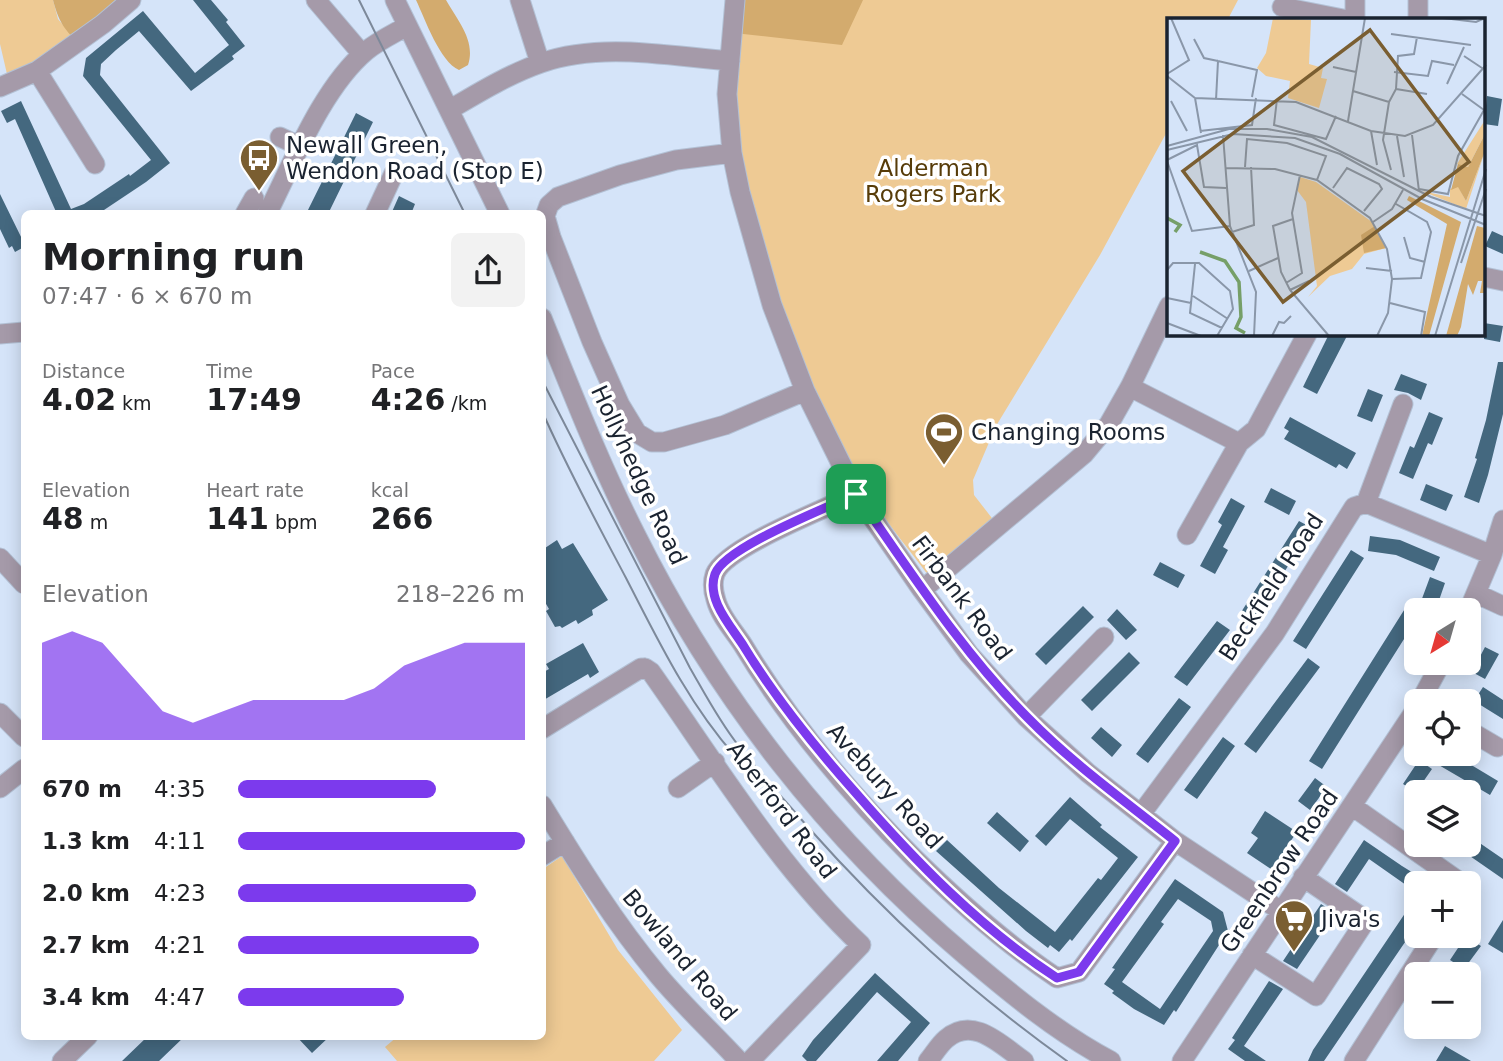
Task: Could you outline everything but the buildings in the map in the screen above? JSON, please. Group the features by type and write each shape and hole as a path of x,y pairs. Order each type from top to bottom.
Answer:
{"street":[{"path":"0,88 37,71 103,24 131,0"},
{"path":"316,0 362,54"},
{"path":"395,0 498,210"},
{"path":"520,0 540,63"},
{"name":"Firbank Road","path":"735,0 727,94 733,153 754,248 772,305 805,391 856,494 969,654 1026,717 1088,773 1175,841 1281,911"},
{"path":"1355,0 1355,18"},
{"path":"1418,0 1419,18"},
{"path":"1281,9 1337,18"},
{"path":"269,210 328,99 362,54 408,26"},
{"path":"449,110 496,83 540,63 580,53 616,51 730,61"},
{"path":"37,71 95,164"},
{"path":"280,137 301,147"},
{"path":"546,213 549,205 558,197 631,172 676,160 733,153"},
{"path":"377,210 394,173"},
{"path":"546,220 592,342 620,405 637,433 652,442 664,442 725,425 805,391"},
{"path":"922,590 1084,454 1109,424 1167,310"},
{"name":"Hollyhedge Road","path":"546,327 638,538 690,634 773,755 837,831 914,911 1018,1000 1111,1061"},
{"path":"1,331 21,332"},
{"path":"1186,535 1239,443 1256,429 1306,336"},
{"path":"1130,387 1239,443"},
{"path":"1403,404 1366,503 1492,555"},
{"name":"Avebury Road","path":"856,494 752,543 724,561 716,572 713,586 716,602 752,660 810,741 864,804 915,858 974,914 1057,978 1079,972 1175,841"},
{"name":"Beckfield Road","path":"1141,814 1275,633 1353,506 1366,503"},
{"path":"1475,598 1503,520"},
{"path":"0,558 21,574"},
{"path":"1481,604 1503,606"},
{"path":"1026,717 1104,637"},
{"name":"Aberford Road","path":"546,727 645,664 785,861 836,922 861,945 750,1061"},
{"path":"0,713 21,734"},
{"name":"Greenbrow Road","path":"1182,1061 1404,727"},
{"path":"1481,738 1497,747"},
{"path":"678,788 715,762"},
{"path":"0,788 21,771"},
{"path":"1352,806 1446,871"},
{"name":"Bowland Road","path":"546,811 600,899 658,975 739,1061"},
{"path":"546,854 565,842"},
{"path":"1252,955 1316,996 1366,920 1303,877"},
{"path":"1354,1061 1426,948"},
{"path":"928,1061 946,1039 962,1029 974,1029 1024,1061"},
{"path":"62,1061 84,1040"}],"green space":[{"path":"0,0 53,0 58,19 74,38 48,57 42,55 25,68 7,74 0,44"},
{"name":"Alderman Rogers Park","path":"737,0 1238,0 1229,18 1167,18 1167,132 1100,255 996,426 973,480 974,495 995,522 928,575 880,512 856,475 811,380 790,328 755,220 743,164 733,54"},
{"path":"562,856 618,950 682,1030 654,1061 397,1061 385,1047 393,1040 546,1040 546,867"}],"shaded area":[{"path":"53,0 131,0 78,42 62,23"},
{"path":"416,0 446,0 468,39 468,65 459,70 446,58"},
{"path":"737,0 863,0 842,45 734,33"}],"tram line":[{"path":"359,0 463,210"},
{"path":"546,388 690,668 718,717 738,745 837,859 930,951 996,1007 1067,1061"},
{"path":"546,419 582,495 675,670 703,715 735,756"}],"place":[{"name":"Newall Green, Wendon Road (Stop E)","path":"259,192"},
{"name":"Changing Rooms","path":"944,466"},
{"name":"Jiva's","path":"1294,953"}],"route":[{"path":"856,494 969,654 1026,717 1088,773 1175,841 1079,972 1057,978 1040,967 974,914 915,858 810,741 752,660 716,602 713,586 716,572 724,561 752,543 856,494"}]}
